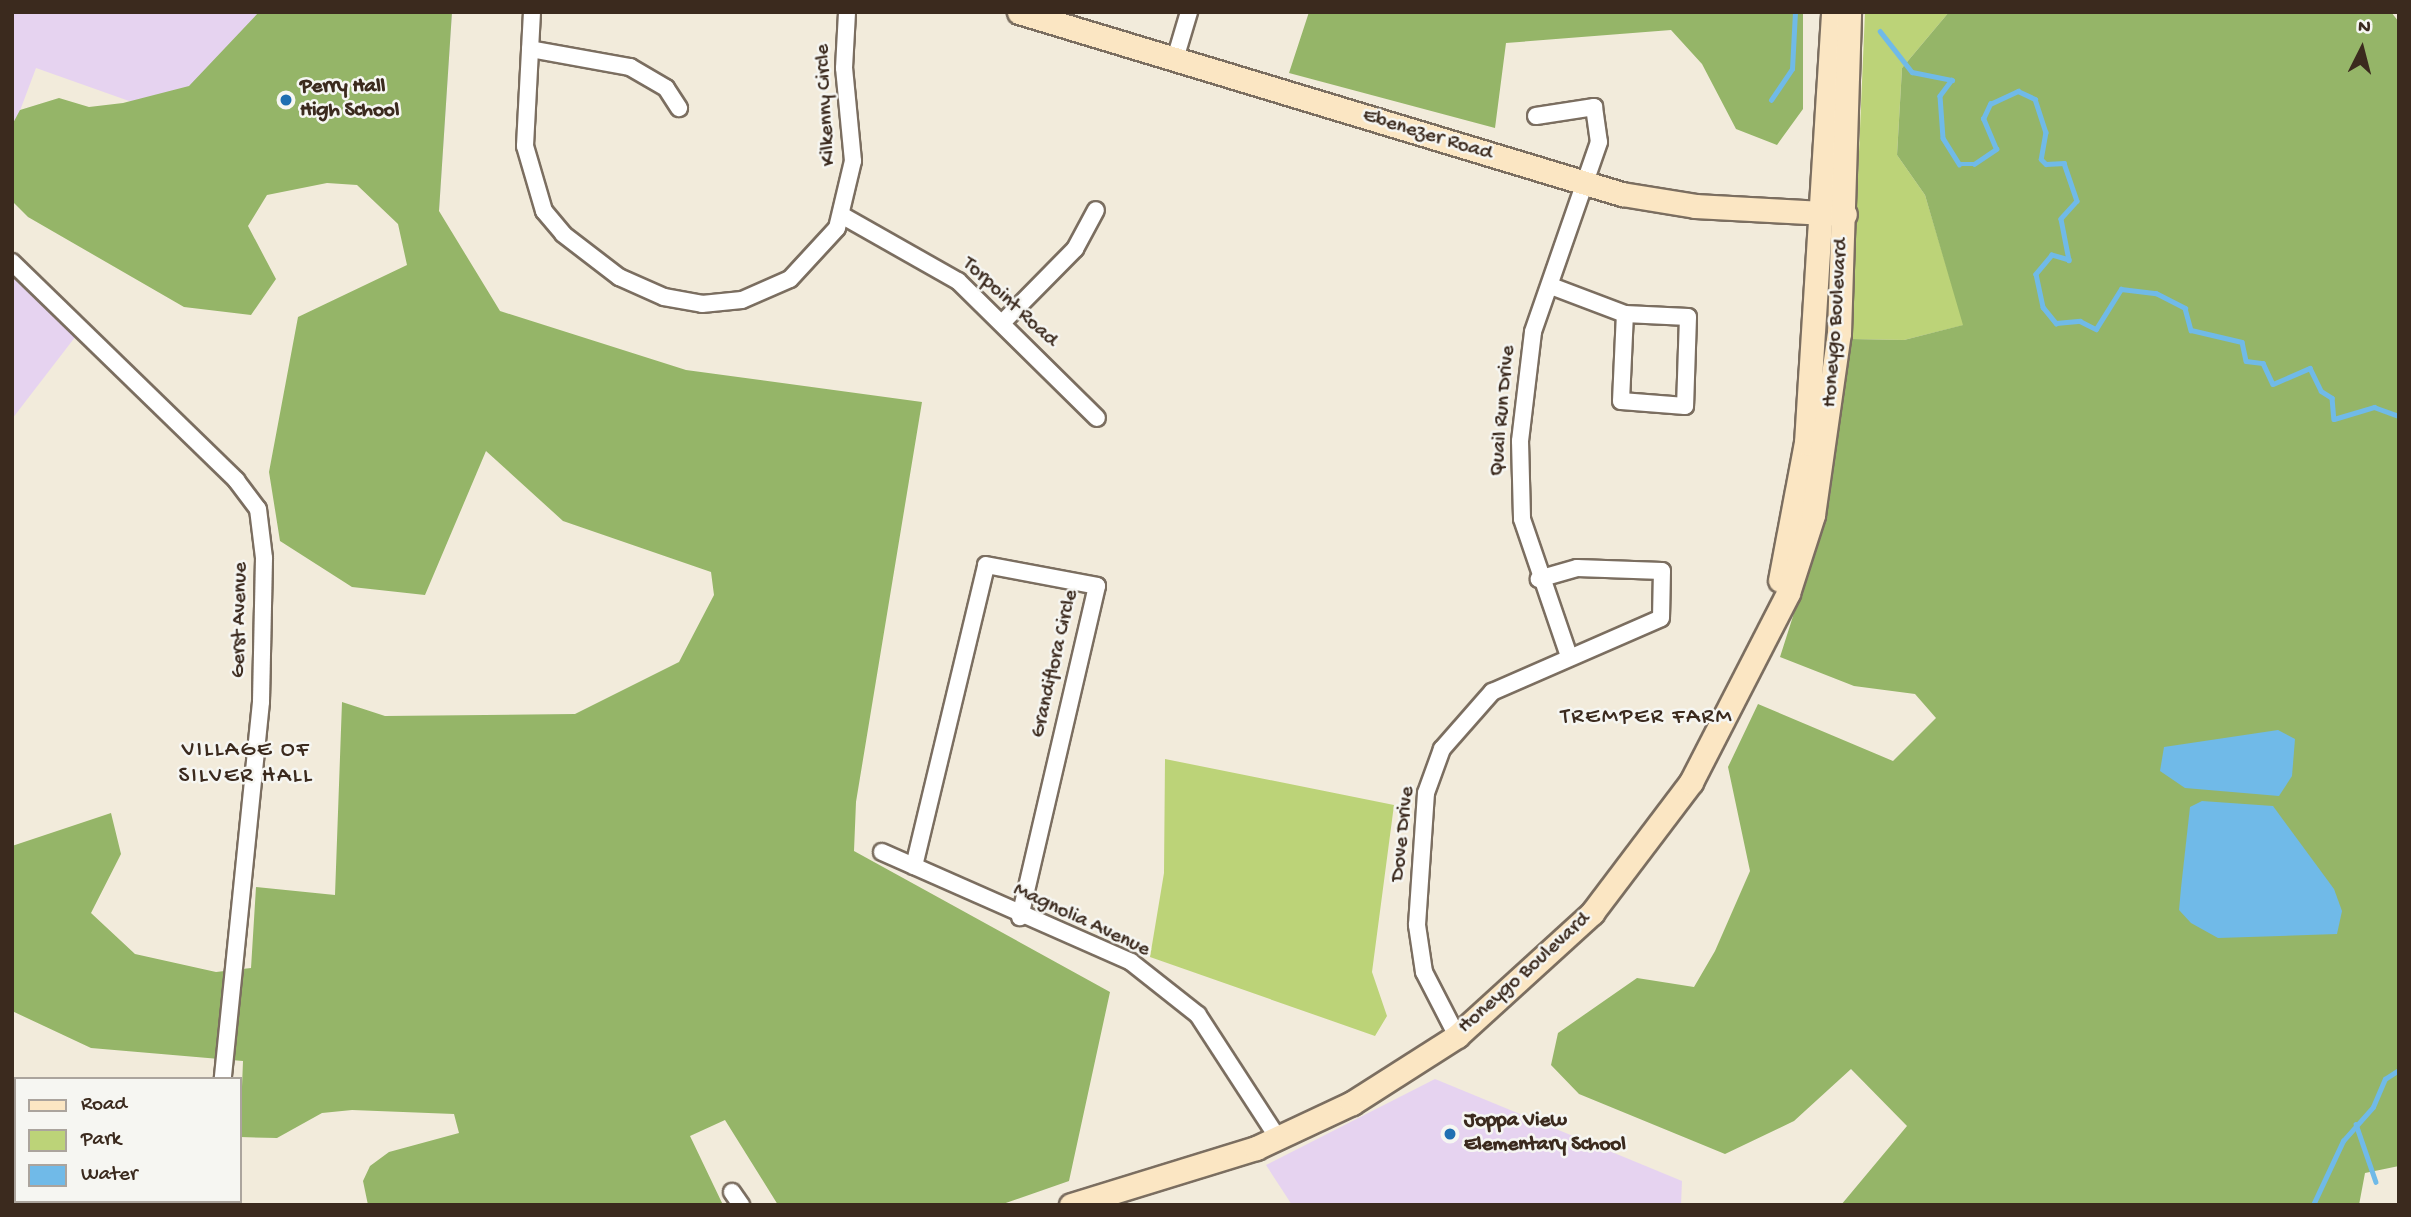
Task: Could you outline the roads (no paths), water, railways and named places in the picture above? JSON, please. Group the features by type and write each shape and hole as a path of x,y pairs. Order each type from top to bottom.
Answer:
{"main road":[{"name":"Ebenezer Road","path":"1019,12 1588,186 1671,203 1845,214"},
{"name":"Honeygo Boulevard","path":"1770,624 1806,443 1833,12"},
{"name":"Honeygo Boulevard","path":"1071,1205 1227,1160 1278,1138 1352,1102 1457,1036 1556,951 1655,836 1718,735 1804,549 1828,436 1845,214 1849,12"}],"street":[{"name":"Kilkenny Circle","path":"532,12 524,126 532,184 563,234 619,277 686,302 742,300 804,269 843,216 853,161 844,68 847,12"},
{"path":"1175,59 1189,12"},
{"path":"530,50 630,67 666,88 679,108"},
{"name":"Quail Run Drive","path":"1536,116 1594,107 1599,142 1588,186 1529,351 1518,474 1522,519 1539,579 1569,656"},
{"path":"1003,322 1075,249 1096,210"},
{"name":"Torpoint Road","path":"843,216 931,263 1003,322 1097,418"},
{"name":"Gerst Avenue","path":"12,262 236,480 258,509 264,558 261,702 223,1077"},
{"path":"1551,286 1625,314 1688,317 1685,405 1621,401 1625,314"},
{"name":"Grandiflora Circle","path":"914,866 986,565 1097,586 1020,917"},
{"name":"Dove Drive","path":"1457,1036 1419,951 1426,793 1442,749 1475,707 1511,680 1661,618 1662,571 1577,568 1539,579"},
{"name":"Magnolia Avenue","path":"882,852 1020,917 1131,962 1198,1015 1278,1138"}],"water":[{"path":"2278,730 2295,739 2292,776 2279,796 2185,788 2160,771 2164,747"},
{"path":"2202,801 2273,806 2334,889 2342,911 2337,934 2218,938 2191,923 2179,910 2190,807"}],"waterway":[{"path":"1771,100 1792,69 1795,12"},
{"path":"1880,31 1912,72 1952,80 1940,96 1943,138 1959,164 1974,164 1996,149 1983,119 1990,104 2018,91 2035,99 2046,132 2041,159 2046,164 2064,163 2077,201 2061,219 2069,260 2052,255 2036,274 2043,307 2056,323 2080,321 2096,329 2121,289 2156,293 2185,308 2191,330 2242,342 2246,361 2263,363 2273,384 2310,368 2321,391 2332,398 2334,419 2374,407 2399,416"},
{"path":"2313,1205 2343,1141 2373,1107 2385,1079 2399,1070"},
{"path":"2356,1124 2376,1182"}],"place":[{"name":"Perry Hall High School","path":"286,100"},
{"name":"Joppa View Elementary School","path":"1450,1134"}],"district":[{"name":"TREMPER FARM","path":"1647,718"},
{"name":"VILLAGE OF SILVER HALL","path":"246,764"}]}
